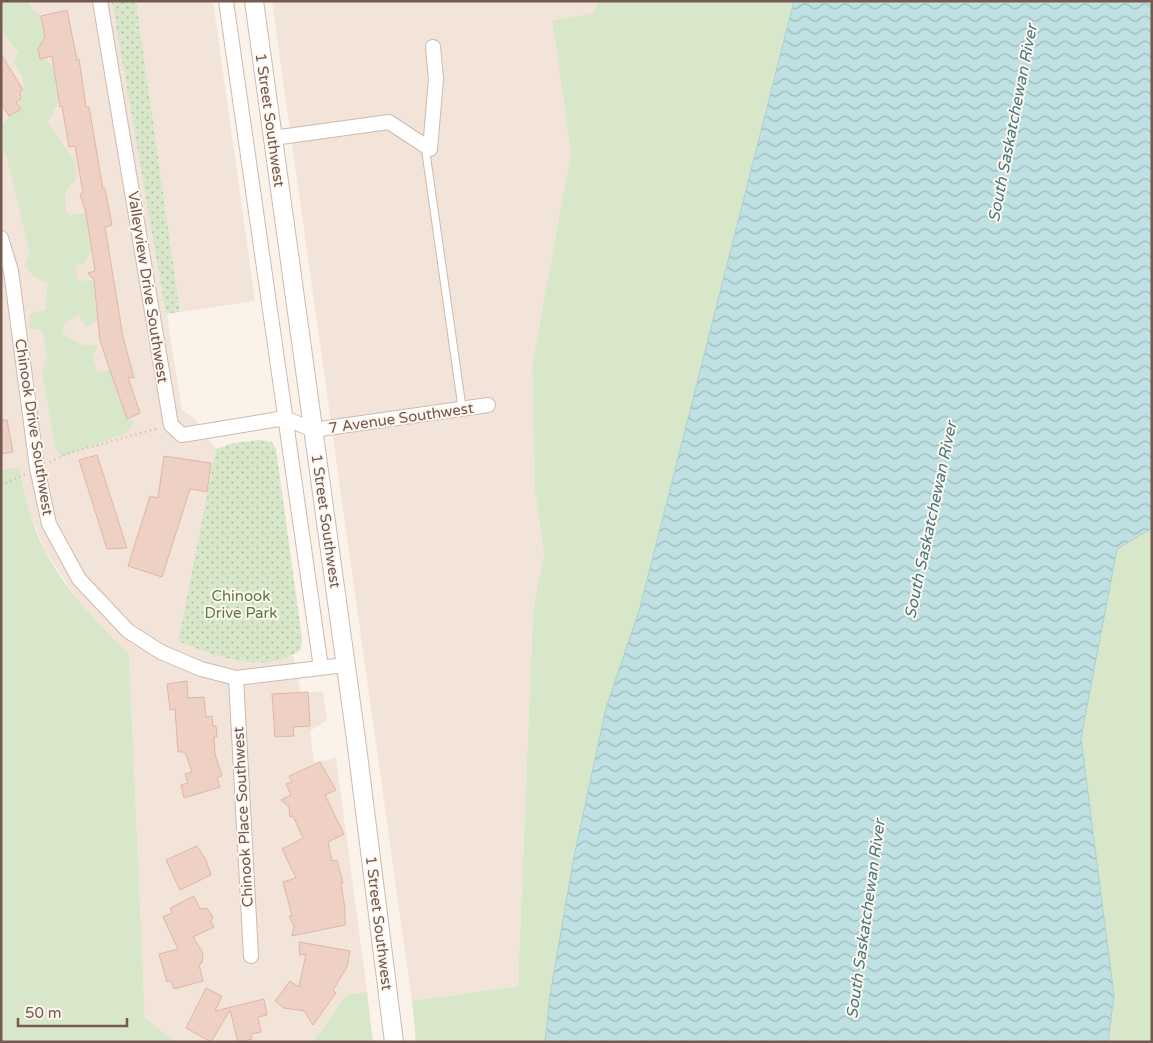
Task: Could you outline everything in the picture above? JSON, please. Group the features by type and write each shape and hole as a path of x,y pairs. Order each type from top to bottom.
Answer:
{"street":[{"name":"Valleyview Drive Southwest","path":"100,1 171,424"},
{"name":"1 Street Southwest","path":"226,1 320,668"},
{"name":"1 Street Southwest","path":"254,1 345,665 394,1042"},
{"path":"273,138 389,122 430,149 436,78 433,47"},
{"name":"Chinook Drive Southwest","path":"1,238 11,271 37,468 50,524 79,579 128,631 161,652 201,669 236,678 345,665"},
{"name":"7 Avenue Southwest","path":"313,430 488,405"},
{"path":"171,424 182,435 285,418 313,430"},
{"name":"Chinook Place Southwest","path":"236,678 251,956"}],"lane":[{"path":"425,146 462,408"}],"path":[{"path":"1,485 69,453 171,424"}],"shaded area":[{"path":"1,1 117,1 182,410 194,418 216,449 178,640 274,662 293,656 301,693 323,691 327,720 310,731 314,762 336,758 367,992 346,995 313,1042 176,1042 145,1018 129,654 84,609 45,551 30,514 19,468 1,470"},
{"path":"136,1 213,1 255,301 180,312"},
{"path":"272,1 599,1 593,13 552,20 571,152 532,366 535,491 544,553 533,610 518,986 412,1001"}],"green space":[{"path":"1,1 29,1 32,8 41,16 45,37 38,49 40,59 45,58 53,67 59,101 48,123 75,161 77,177 65,193 66,211 70,215 86,213 88,230 94,229 89,234 91,251 84,264 76,265 77,281 94,280 95,306 102,306 97,320 86,327 78,315 65,323 62,334 84,346 98,345 93,358 97,372 111,370 130,390 118,395 127,419 135,421 127,433 61,457 55,447 42,372 47,355 42,330 29,329 30,314 45,310 48,282 35,278 24,266 30,253 6,154 1,150 1,127 18,106 24,87 22,76 14,62 19,51 5,35 3,29"},
{"path":"112,1 136,1 180,312 166,314"},
{"path":"599,1 794,1 640,608 606,708 550,995 545,1042 416,1042 412,1001 518,986 533,610 544,553 535,491 532,366 571,152 552,20 593,13"},
{"name":"Chinook Drive Park","path":"260,440 272,442 276,449 302,638 301,649 288,657 273,662 240,661 207,652 178,641 216,449 233,443"},
{"path":"19,467 32,520 53,566 83,606 129,654 145,1018 176,1042 1,1042 1,470"},
{"path":"1152,528 1152,1042 1108,1042 1114,996 1081,738 1117,549"},
{"path":"367,992 373,1042 313,1042 346,995"}],"water":[{"name":"South Saskatchewan River","path":"794,1 1152,1 1152,528 1117,549 1081,738 1114,996 1108,1042 545,1042 550,995 574,857 606,708 640,608"}],"building":[{"path":"67,10 77,60 79,59 86,107 89,107 103,189 105,189 112,225 105,227 123,337 134,378 128,377 140,413 127,419 100,341 94,280 88,273 95,271 86,213 80,194 83,193 75,146 69,147 62,106 60,107 52,56 40,59 38,49 45,37 41,16"},
{"path":"1,54 23,90 20,91 21,99 16,102 21,109 9,116 1,103"},
{"path":"1,420 7,420 13,452 1,454"},
{"path":"97,455 127,548 107,549 79,460"},
{"path":"164,456 211,463 207,492 190,489 162,577 128,566 150,496 158,498"},
{"path":"187,681 188,698 204,697 206,717 212,716 213,726 216,726 217,737 214,737 215,754 222,776 217,778 220,787 184,798 181,785 188,783 185,774 192,772 185,752 178,752 175,709 170,710 167,684"},
{"path":"308,692 310,726 293,727 294,736 275,737 272,694"},
{"path":"320,762 336,790 325,795 344,834 328,842 332,861 337,860 343,883 341,883 345,909 345,925 292,936 294,926 289,916 292,916 283,882 296,878 282,849 303,838 293,816 290,817 289,807 281,800 291,795 286,784 292,782 289,776"},
{"path":"197,846 206,860 211,875 180,890 166,860"},
{"path":"194,896 200,909 207,908 213,917 211,921 214,927 193,937 203,953 202,963 199,965 203,981 174,989 171,981 167,982 159,954 178,949 163,917 172,913 170,908"},
{"path":"299,942 350,951 347,967 333,990 336,993 313,1025 304,1011 284,1008 275,1001 290,981 299,987 306,954 300,955"},
{"path":"206,988 222,996 215,1011 264,999 267,1015 258,1017 261,1032 251,1034 252,1039 238,1042 230,1010 211,1042 186,1028"}]}
